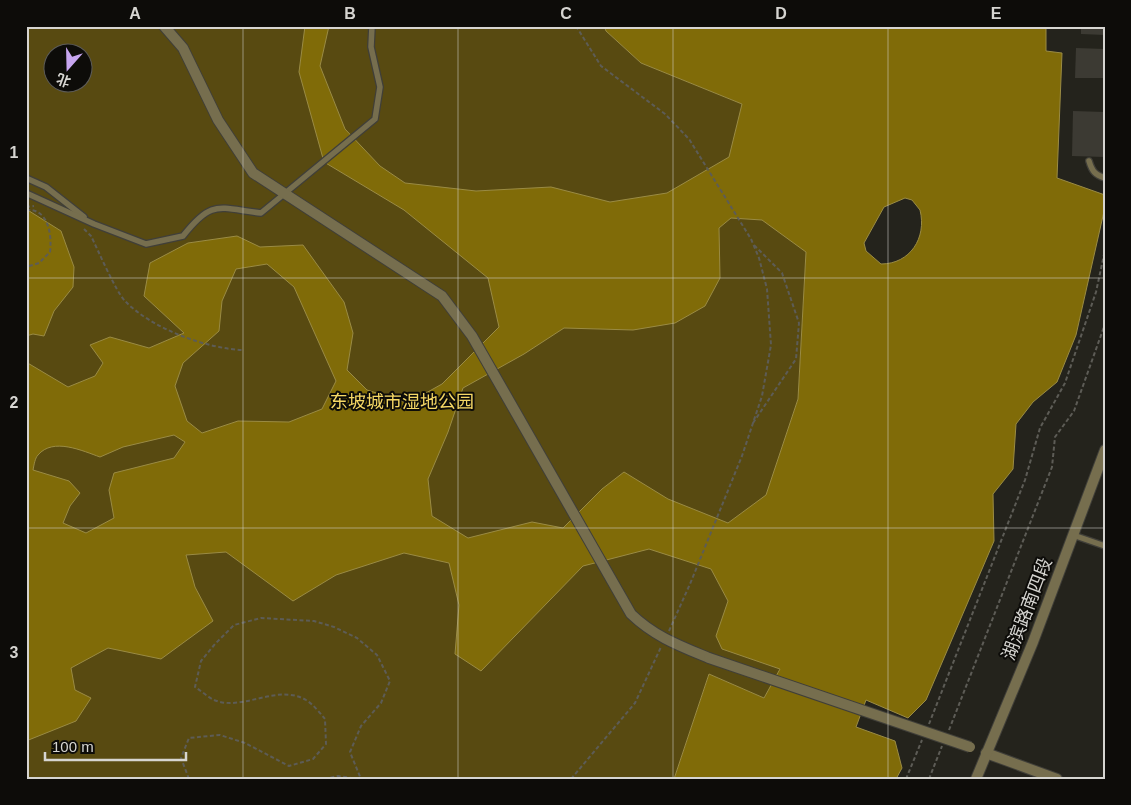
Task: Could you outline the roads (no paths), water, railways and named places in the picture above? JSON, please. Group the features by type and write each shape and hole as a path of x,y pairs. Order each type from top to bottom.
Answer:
{"street":[{"path":"164,26 183,48 218,120 253,173 442,296 472,336 632,614 646,628 664,640 709,658 970,746 1057,779"},
{"name":"湖滨路南四段","path":"976,779 1033,642 1105,450"}],"lane":[{"path":"26,193 94,224 146,244 183,236 199,216 217,207 261,213 286,195 375,118 380,87 371,47 372,26"},
{"path":"1089,161 1092,170 1097,175 1105,178"},
{"path":"26,178 46,187 94,224"},
{"path":"1073,535 1105,546"}],"park label":[{"name":"东坡城市湿地公园","path":"402,402"}]}
